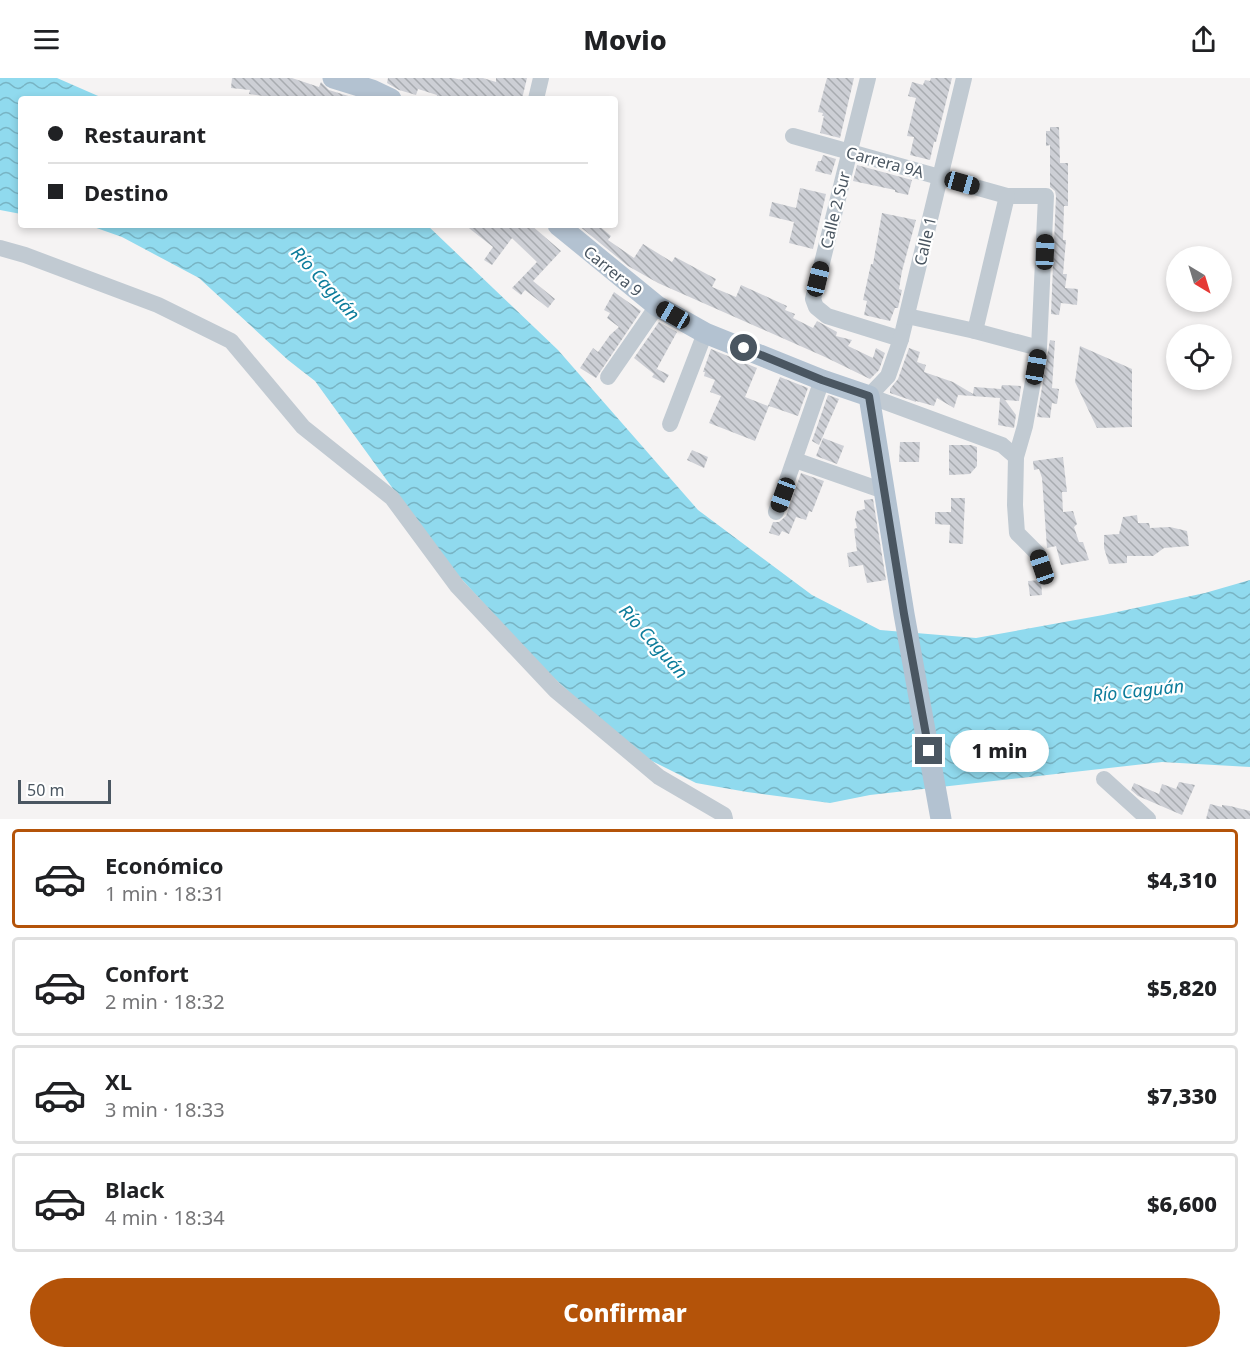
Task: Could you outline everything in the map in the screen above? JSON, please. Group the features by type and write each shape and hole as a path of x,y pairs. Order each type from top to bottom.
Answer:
{"main road":[{"path":"333,78 371,84 387,96"},
{"name":"Carrera 9","path":"562,228 657,306 705,333 822,380 869,396"},
{"path":"869,396 904,614 941,819"}],"street":[{"path":"537,96 541,78"},
{"name":"Calle 2 Sur","path":"868,78 813,300 816,307 827,316 901,339"},
{"name":"Calle 1","path":"869,396 888,376 901,339 964,78"},
{"name":"Carrera 9A","path":"794,136 1007,196 1046,196 1039,348"},
{"path":"975,331 1007,196"},
{"path":"0,248 26,255 158,305 231,341 303,427 392,498 457,586 555,690 659,777 723,815 725,819"},
{"path":"608,377 657,306"},
{"path":"907,316 1039,348 1025,426 1016,457 1015,505 1017,533 1038,555 1042,567"},
{"path":"670,424 705,333"},
{"path":"776,512 822,380"},
{"name":"Carrera 9","path":"869,396 1002,445 1016,457"},
{"path":"795,460 884,491"},
{"path":"1104,780 1148,819"}],"water":[{"path":"0,78 57,78 98,96 18,96 18,213 0,210"},
{"name":"Río Caguán","path":"96,228 430,228 558,350 698,510 812,595 880,630 976,638 1103,615 1205,593 1250,580 1250,767 1162,762 870,795 830,803 696,783 646,758 600,721 537,662 446,562 315,381 288,360 199,278 122,237"}],"building":[{"path":"232,78 292,78 319,87 321,82 329,90 348,96 263,96 249,94 250,90 231,88"},
{"path":"388,78 462,80 463,78 483,78 496,82 496,78 527,78 523,96 437,96 418,89 416,95 399,90 387,83"},
{"path":"827,78 854,78 840,138 820,133 824,116 822,116 823,113 818,112"},
{"path":"931,78 952,78 930,160 910,155 914,137 907,136 916,98 908,96 912,82 923,85 925,80 930,81"},
{"path":"1050,127 1059,127 1060,163 1068,163 1068,206 1064,206 1063,240 1066,240 1063,274 1067,274 1065,288 1078,289 1077,305 1061,303 1059,315 1051,314 1056,196 1055,191 1050,187 1050,145 1046,146 1046,131 1050,131"},
{"path":"823,155 836,159 831,175 815,171"},
{"path":"857,165 912,180 908,195 853,181"},
{"path":"800,188 826,194 813,249 789,243 794,222 769,216 772,202 796,208"},
{"path":"882,213 916,220 902,271 899,289 902,290 898,308 895,308 890,321 864,315 867,301 863,300 871,264 873,264"},
{"path":"469,228 534,228 561,251 533,281 555,299 548,308 525,290 521,295 512,288 537,262 512,238 492,265 484,260 493,247"},
{"path":"582,228 602,228 611,236 608,240 634,258 643,244 672,262 675,257 716,279 712,287 736,297 741,285 787,306 785,310 795,314 793,318 813,328 817,321 837,332 836,336 852,340 848,346 873,358 876,348 885,353 879,370 870,379 658,283 628,266"},
{"path":"614,292 641,311 596,378 580,368 593,348 598,352 619,327 607,318 610,313 604,310"},
{"path":"659,322 677,332 655,372 657,369 669,375 664,383 652,377 654,374 634,358"},
{"path":"1050,340 1055,341 1052,388 1059,389 1057,404 1052,403 1050,418 1037,417"},
{"path":"1080,346 1132,369 1132,427 1097,428 1075,382"},
{"path":"909,348 920,352 917,362 926,365 924,372 953,382 973,394 974,387 1001,389 1002,385 1021,386 1019,401 1005,400 1016,415 1014,428 998,425 1000,398 958,395 954,408 937,398 934,406 890,393 890,389 898,379"},
{"path":"711,349 757,368 745,397 768,406 780,377 808,388 798,416 769,406 755,441 709,423 721,396 710,392 715,380 704,376 705,372 703,372"},
{"path":"828,395 839,399 819,445 812,441"},
{"path":"823,438 844,446 837,464 816,456"},
{"path":"900,442 920,442 919,462 899,462"},
{"path":"949,445 977,447 977,466 970,474 949,475"},
{"path":"692,450 708,457 704,468 687,460"},
{"path":"1063,457 1067,492 1062,492 1063,512 1073,511 1077,524 1074,527 1079,542 1083,542 1089,560 1061,565 1056,546 1047,548 1042,478 1039,469 1034,470 1033,461"},
{"path":"801,473 824,481 812,512 809,511 806,520 796,517 789,534 782,531 779,536 769,533 773,522 779,522 786,516"},
{"path":"951,498 965,498 963,544 949,543 950,525 935,524 935,512 951,512"},
{"path":"873,499 886,580 867,583 863,565 849,567 847,553 857,551 854,529 857,528 855,519 857,511 865,509 864,500"},
{"path":"1137,515 1138,523 1149,523 1150,528 1170,527 1187,531 1189,546 1164,548 1153,556 1127,556 1127,563 1109,564 1104,548 1104,535 1119,534 1123,517"},
{"path":"1041,580 1042,595 1030,596 1028,581"},
{"path":"1179,782 1195,785 1182,815 1138,796 1131,790 1134,783 1159,794 1162,784 1176,789"},
{"path":"1210,804 1250,811 1250,819 1206,819"}],"route":[{"path":"744,348 822,380 869,396 904,614 929,751"}]}
